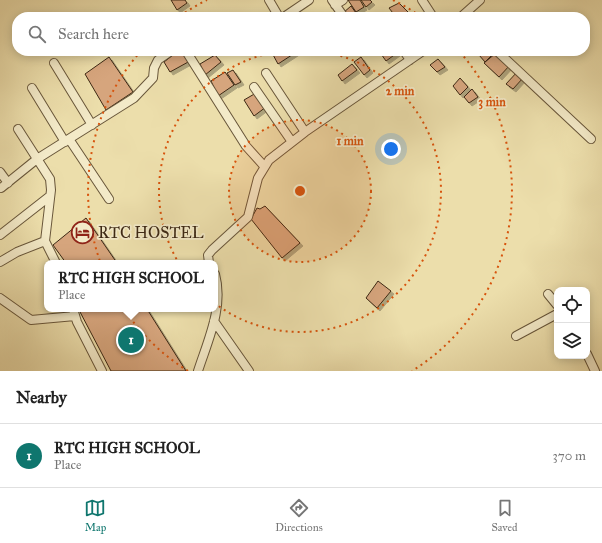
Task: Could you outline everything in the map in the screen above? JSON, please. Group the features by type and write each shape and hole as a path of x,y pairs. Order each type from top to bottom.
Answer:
{"street":[{"path":"269,0 277,12"},
{"path":"291,12 309,0"},
{"path":"340,12 333,2 343,0"},
{"path":"422,0 430,12"},
{"path":"468,12 480,0"},
{"path":"0,172 4,185 37,159 134,98 153,78 154,68 158,60 164,56"},
{"path":"189,56 246,146 264,166"},
{"path":"407,56 410,60"},
{"path":"209,260 208,255 212,250 248,217 258,178 264,166 275,155 305,132 416,56"},
{"path":"502,56 591,139"},
{"path":"54,63 92,125"},
{"path":"266,73 305,132"},
{"path":"254,87 292,142"},
{"path":"32,88 67,141 109,199"},
{"path":"18,129 50,179 50,196 45,241 54,260"},
{"path":"0,235 50,196"},
{"path":"0,262 17,252 45,241"},
{"path":"218,288 218,298"},
{"path":"548,294 554,301"},
{"path":"0,298 31,320 74,313 102,371"},
{"path":"198,371 216,312"},
{"path":"516,336 554,316"},
{"path":"214,321 249,371"},
{"path":"589,359 595,371"}],"building":[{"path":"171,0 185,0 187,3 177,10"},
{"path":"348,0 360,0 364,7 356,12"},
{"path":"361,0 370,0 372,2 366,7"},
{"path":"399,3 408,12 392,12 389,8"},
{"path":"351,6 355,12 344,12"},
{"path":"172,56 188,56 190,61 170,72 164,62"},
{"path":"213,56 216,56 221,62 205,75 200,64"},
{"path":"274,56 290,56 278,64"},
{"path":"382,56 393,56 386,61"},
{"path":"480,56 491,56 485,62"},
{"path":"492,56 500,56 510,65 499,77 484,63"},
{"path":"109,57 133,92 106,110 85,74"},
{"path":"361,57 370,70 364,75 354,62"},
{"path":"438,59 445,67 437,72 430,65"},
{"path":"352,64 357,70 342,81 338,75"},
{"path":"233,70 241,82 235,85 227,73"},
{"path":"518,71 523,78 513,89 506,84"},
{"path":"225,72 234,85 218,96 211,81"},
{"path":"460,78 468,87 460,95 453,86"},
{"path":"472,89 478,97 469,103 464,97"},
{"path":"256,93 266,107 254,116 244,100"},
{"path":"265,206 300,243 282,258 251,219 257,208 260,209"},
{"name":"RTC HOSTEL","path":"86,218 115,260 64,260 53,245"},
{"path":"378,281 391,291 377,308 366,298"},
{"path":"80,312 149,312 186,371 111,371"}],"place":[{"name":"RTC HOSTEL","path":"83,232"},
{"name":"RTC HIGH SCHOOL","path":"131,340"}]}
